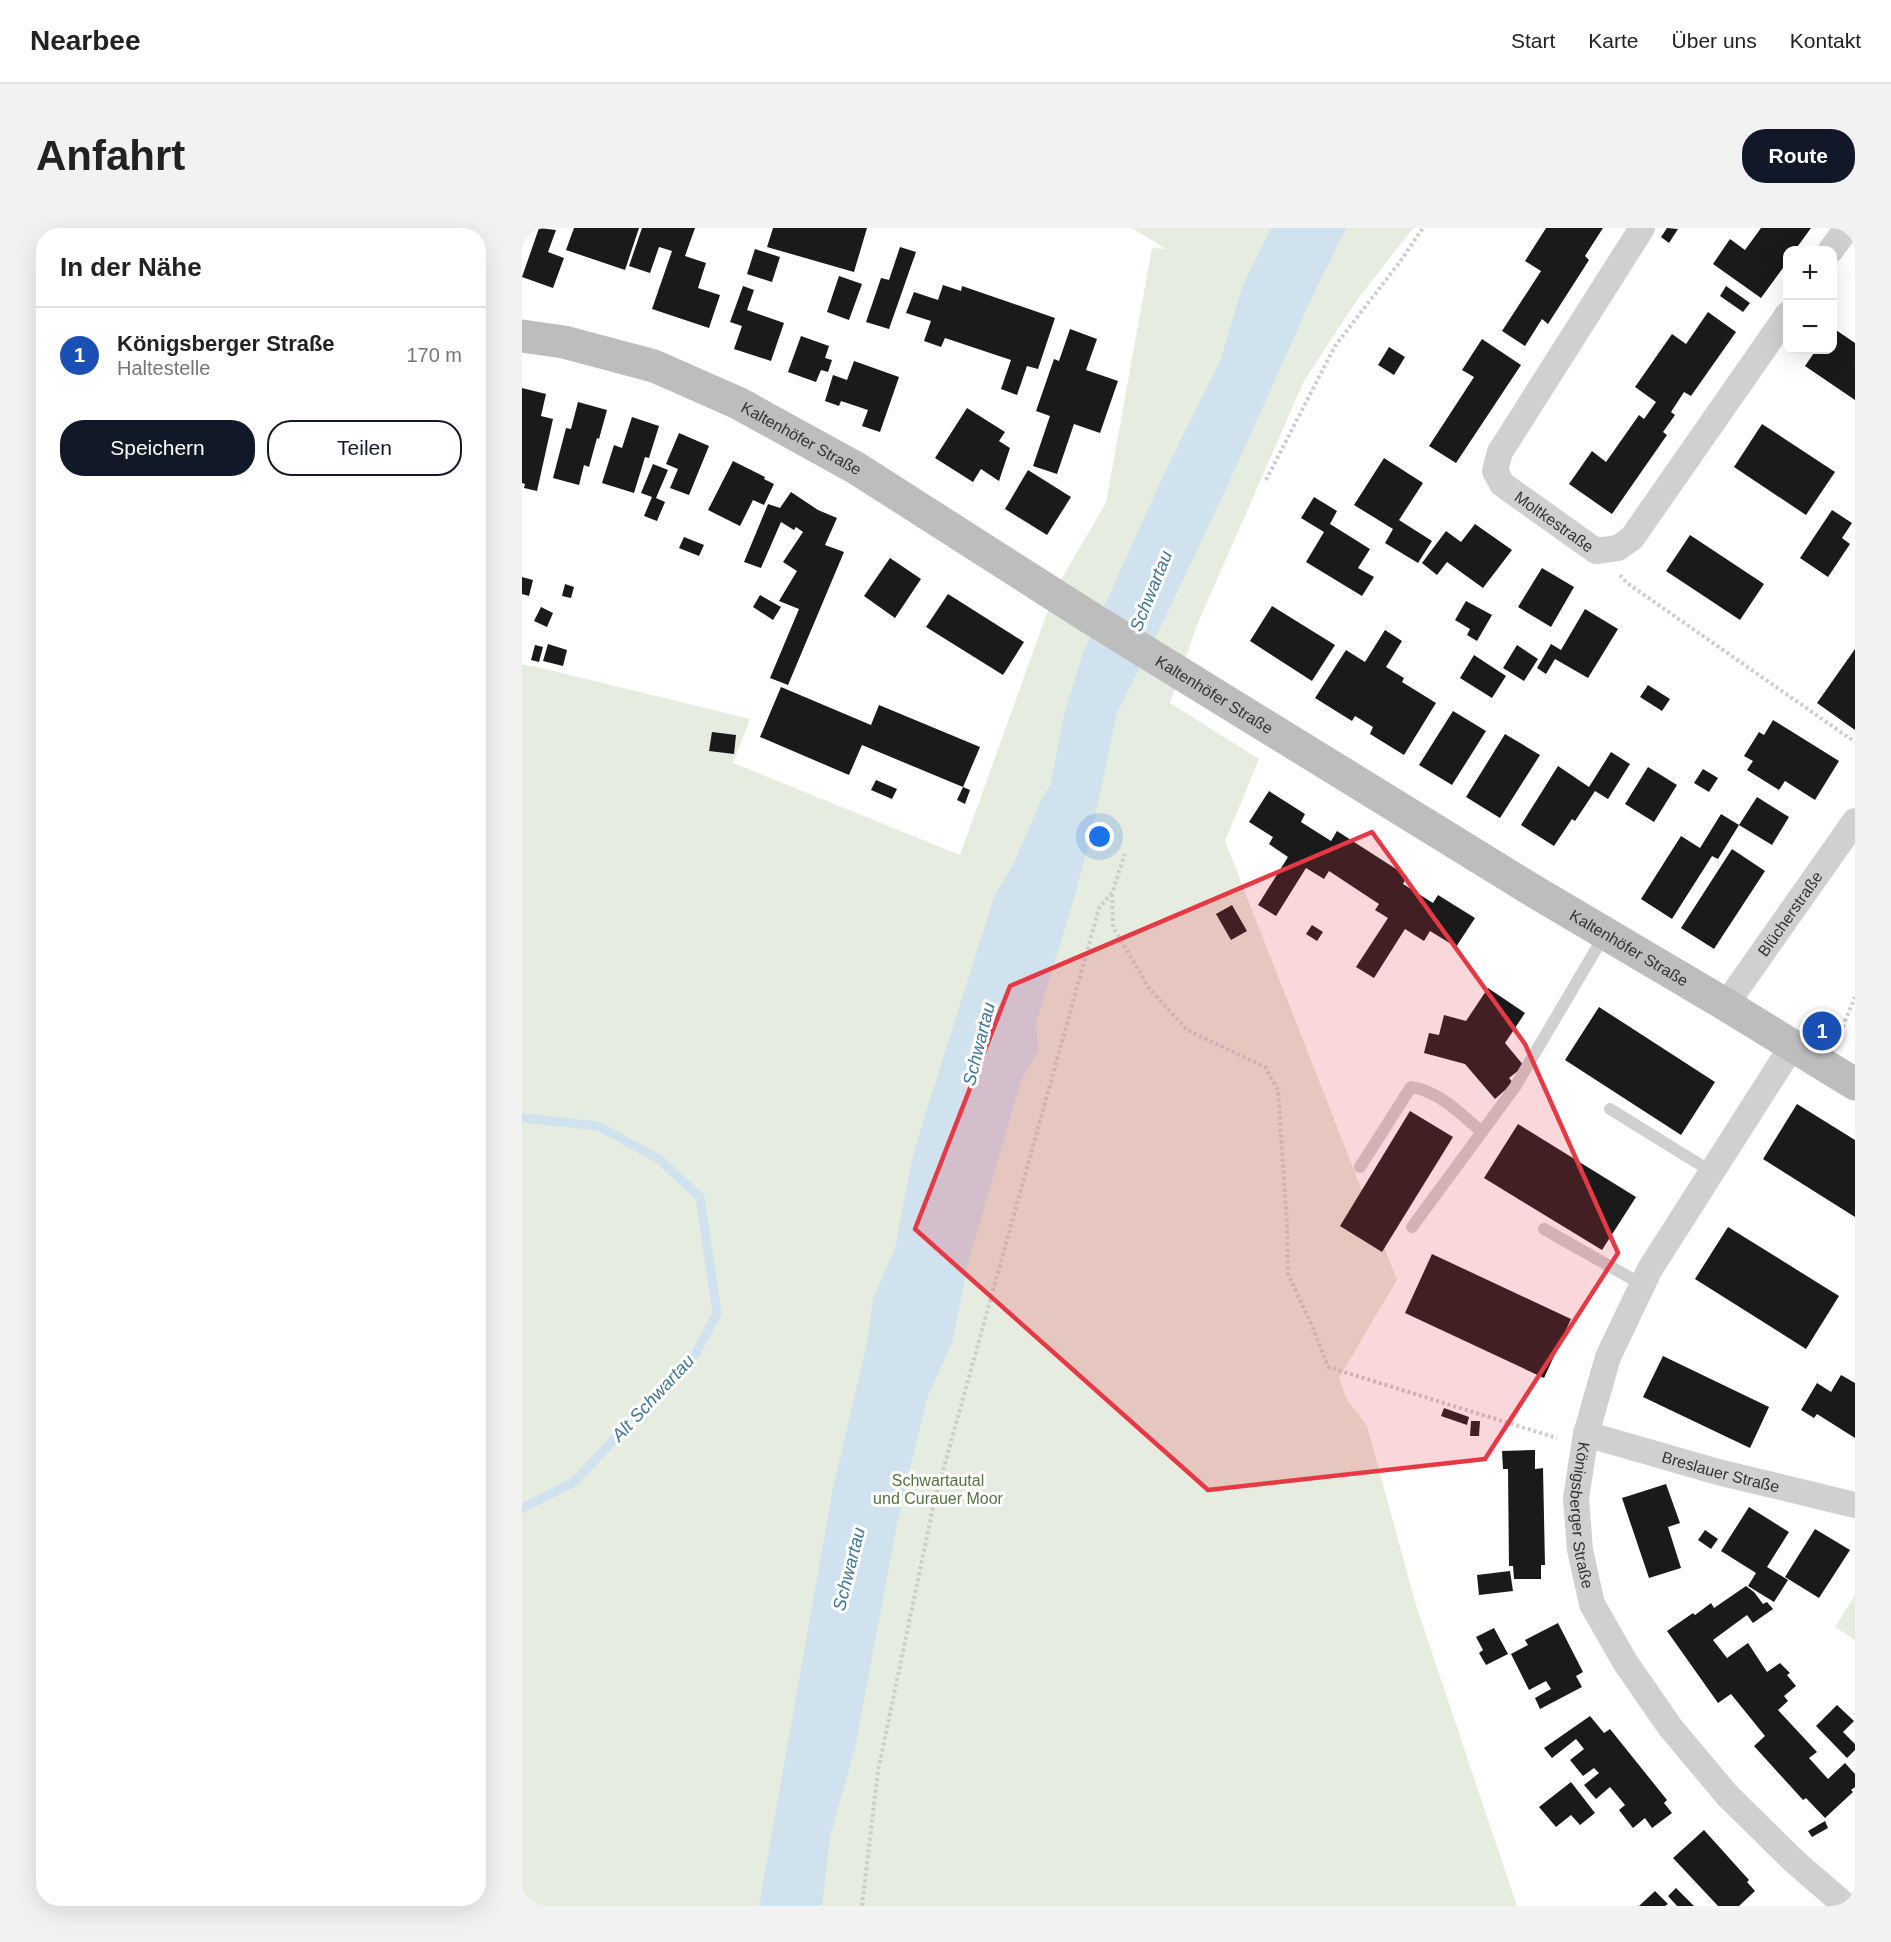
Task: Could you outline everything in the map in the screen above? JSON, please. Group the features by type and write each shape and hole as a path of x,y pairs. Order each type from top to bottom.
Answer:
{"street":[{"name":"Moltkestraße","path":"1642,228 1500,452 1495,471 1502,484 1596,551 1618,548 1632,538 1783,321"},
{"path":"1834,246 1847,228"},
{"name":"Kaltenhöfer Straße","path":"522,336 564,342 654,366 738,403 856,468 1089,617 1855,1084"},
{"name":"Blücherstraße","path":"1723,1003 1734,993 1855,820"},
{"name":"Königsberger Straße","path":"1792,1046 1642,1285 1608,1357 1586,1434 1576,1498 1580,1550 1592,1604 1625,1662 1670,1727 1727,1795 1794,1861 1846,1906"},
{"name":"Breslauer Straße","path":"1586,1434 1718,1472 1855,1505"}],"lane":[{"path":"1412,1227 1515,1087 1606,933"},
{"path":"1360,1167 1411,1087 1423,1089 1452,1106 1482,1132"},
{"path":"1610,1109 1712,1172"},
{"path":"1544,1229 1642,1285"}],"path":[{"path":"1266,480 1335,346 1399,264 1423,228"},
{"path":"1596,551 1627,583 1855,742"},
{"path":"1125,855 1112,893 1113,927 1149,988 1187,1030 1265,1067 1278,1090 1288,1274 1328,1367 1563,1440 1586,1434"},
{"path":"862,1906 878,1771 934,1503 1099,908 1112,893"},
{"path":"1827,1066 1855,997"}],"highlighted area":[{"path":"1372,832 1525,1044 1618,1253 1485,1459 1208,1490 915,1229 1010,986"}],"green space":[{"name":"Schwartautal und Curauer Moor","path":"1132,228 1413,228 1357,300 1304,381 1197,625 1170,703 1259,759 1225,841 1397,1280 1339,1378 1346,1398 1367,1426 1416,1605 1517,1906 522,1906 522,665 750,719 733,763 960,855 1056,588 1106,503 1152,248 1166,249"},
{"path":"1855,1595 1855,1640 1835,1627"}],"water":[{"name":"Schwartau","path":"1271,228 1346,228 1313,295 1226,489 1117,713 1092,831 1036,1024 1039,1050 1021,1081 968,1264 952,1343 927,1398 897,1524 855,1748 830,1837 822,1906 759,1906 833,1488 867,1343 873,1299 895,1248 912,1159 926,1112 994,897 1014,863 1051,783 1064,715 1082,655 1164,474 1221,359 1242,287"}],"building":[{"path":"539,228 556,230 548,252 564,258 553,288 522,277"},
{"path":"574,228 639,228 625,270 566,250"},
{"path":"642,228 695,228 685,256 706,263 698,288 720,295 709,328 652,309 672,251 659,247 650,273 629,266"},
{"path":"773,228 867,228 854,272 767,247"},
{"path":"1546,228 1603,228 1585,256 1589,260 1548,324 1542,319 1525,346 1502,331 1541,271 1525,261"},
{"path":"1667,228 1678,229 1669,243 1661,237"},
{"path":"1761,228 1811,228 1798,246 1783,246 1783,268 1761,298 1713,264 1730,239 1745,250"},
{"path":"900,247 916,252 889,329 866,322 881,278 889,280"},
{"path":"755,249 780,257 772,282 747,274"},
{"path":"839,276 862,284 849,320 827,312"},
{"path":"943,285 961,291 962,286 1055,318 1038,369 1027,366 1017,395 1001,389 1011,360 945,338 941,347 924,341 931,321 906,313 914,292 938,300"},
{"path":"743,286 754,290 747,310 784,323 771,361 734,349 742,326 730,322"},
{"path":"1726,286 1750,303 1743,312 1720,296"},
{"path":"1708,312 1736,332 1691,396 1684,392 1671,412 1675,415 1663,432 1667,435 1612,514 1569,484 1592,451 1606,462 1639,415 1644,419 1656,402 1635,387 1672,334 1686,344"},
{"path":"1070,329 1097,339 1086,370 1118,381 1100,433 1074,424 1057,474 1033,466 1050,416 1036,411 1054,359 1059,361"},
{"path":"1837,331 1855,343 1855,400 1805,366 1813,354 1837,354"},
{"path":"801,336 829,346 825,358 832,360 828,372 821,370 816,382 788,372"},
{"path":"1482,339 1521,365 1456,463 1429,446 1474,377 1462,370"},
{"path":"1389,347 1405,357 1394,375 1378,365"},
{"path":"854,361 899,377 880,432 862,426 868,410 841,401 839,406 825,401 833,375 847,380"},
{"path":"522,388 546,394 541,416 553,419 537,491 524,488 525,484 522,483"},
{"path":"578,402 607,410 589,467 584,465 579,485 553,478 566,428 571,429"},
{"path":"967,408 1005,432 999,441 1010,448 999,481 981,469 973,482 935,458"},
{"path":"632,417 659,426 649,458 645,457 634,493 602,483 614,445 622,448"},
{"path":"1762,424 1835,472 1806,515 1734,467"},
{"path":"679,433 709,446 689,495 670,488 678,469 666,464"},
{"path":"1384,458 1423,483 1399,520 1432,541 1418,563 1385,543 1393,529 1354,505"},
{"path":"733,461 774,484 764,505 753,500 740,526 708,510"},
{"path":"653,464 668,470 656,498 665,502 657,521 644,516 652,497 641,493"},
{"path":"1028,470 1071,497 1047,535 1005,509"},
{"path":"791,492 818,510 837,518 825,545 844,552 788,685 770,678 799,609 779,601 797,571 783,562 803,532 796,527 794,530 781,522 761,568 744,562 768,504 780,508"},
{"path":"1314,497 1337,511 1330,524 1370,549 1358,568 1374,577 1362,596 1306,562 1324,532 1301,518"},
{"path":"1832,510 1852,523 1842,538 1850,544 1828,577 1800,558"},
{"path":"1475,524 1512,550 1483,588 1447,562 1437,575 1422,563 1446,531 1461,542"},
{"path":"1690,535 1764,584 1740,620 1666,571"},
{"path":"684,537 704,545 699,556 679,548"},
{"path":"890,558 921,579 895,618 864,596"},
{"path":"1542,568 1574,587 1551,627 1518,607"},
{"path":"522,577 533,580 529,596 522,594"},
{"path":"565,584 574,587 571,598 562,596"},
{"path":"948,594 1024,642 1003,675 926,627"},
{"path":"760,595 781,607 773,620 753,607"},
{"path":"1466,601 1492,615 1477,641 1467,635 1470,629 1455,620"},
{"path":"1272,606 1335,645 1312,681 1250,641"},
{"path":"541,607 553,613 547,627 534,621"},
{"path":"1585,609 1618,629 1588,678 1555,659 1546,674 1537,668 1551,644 1561,650"},
{"path":"1385,630 1402,641 1386,667 1404,678 1402,682 1436,703 1404,755 1370,734 1373,727 1355,716 1352,721 1315,698 1346,650 1365,662"},
{"path":"548,644 567,650 563,666 543,661"},
{"path":"535,645 543,647 539,662 531,660"},
{"path":"1517,645 1538,659 1524,681 1503,668"},
{"path":"1855,649 1855,730 1817,703"},
{"path":"1474,655 1506,676 1492,698 1460,678"},
{"path":"1648,685 1670,699 1662,711 1640,697"},
{"path":"781,687 871,725 879,705 980,747 963,787 862,745 849,775 760,737"},
{"path":"1453,711 1486,731 1452,785 1419,765"},
{"path":"1773,720 1839,761 1815,800 1785,781 1779,790 1747,770 1753,761 1744,756 1759,732 1764,735"},
{"path":"712,732 736,735 734,754 709,751"},
{"path":"1505,734 1540,755 1500,818 1466,797"},
{"path":"1611,752 1630,764 1608,799 1595,791 1575,821 1572,819 1554,846 1521,825 1558,766 1589,787"},
{"path":"1648,767 1677,785 1654,822 1625,804"},
{"path":"1703,769 1718,778 1709,792 1694,783"},
{"path":"876,780 897,789 892,799 871,790"},
{"path":"963,787 970,790 965,804 957,800"},
{"path":"1269,791 1305,814 1301,822 1331,841 1337,831 1407,876 1403,884 1433,903 1438,895 1475,918 1456,947 1430,931 1424,941 1405,929 1374,978 1356,967 1388,918 1375,910 1379,904 1329,871 1324,879 1306,868 1276,916 1258,905 1288,857 1269,844 1273,837 1249,822"},
{"path":"1757,797 1789,817 1772,845 1739,825"},
{"path":"1721,814 1739,825 1718,859 1712,856 1672,919 1641,899 1681,836 1700,848"},
{"path":"1732,849 1765,871 1714,949 1681,928"},
{"path":"1232,905 1247,931 1231,940 1216,914"},
{"path":"1312,925 1323,932 1317,941 1306,934"},
{"path":"1488,988 1525,1013 1505,1043 1524,1066 1509,1078 1513,1083 1495,1099 1465,1064 1424,1053 1429,1033 1439,1035 1444,1015 1466,1021"},
{"path":"1599,1007 1715,1082 1681,1135 1565,1060"},
{"path":"1797,1104 1855,1140 1855,1217 1763,1159"},
{"path":"1410,1111 1453,1137 1382,1252 1340,1226"},
{"path":"1518,1124 1636,1197 1602,1250 1484,1178"},
{"path":"1728,1227 1839,1296 1806,1349 1695,1279"},
{"path":"1432,1254 1571,1319 1544,1378 1405,1313"},
{"path":"1663,1356 1769,1407 1750,1448 1643,1397"},
{"path":"1841,1375 1855,1383 1855,1438 1817,1414 1814,1418 1801,1410 1817,1383 1831,1392"},
{"path":"1444,1408 1469,1417 1467,1425 1441,1416"},
{"path":"1471,1421 1480,1421 1479,1436 1470,1436"},
{"path":"1535,1450 1535,1469 1543,1468 1545,1565 1541,1565 1541,1579 1514,1579 1513,1566 1509,1566 1508,1469 1503,1469 1502,1451"},
{"path":"1666,1484 1680,1523 1668,1527 1681,1568 1649,1578 1622,1498"},
{"path":"1749,1507 1789,1532 1767,1567 1788,1580 1774,1602 1748,1586 1756,1573 1721,1551"},
{"path":"1815,1529 1850,1550 1819,1598 1785,1577"},
{"path":"1705,1530 1718,1539 1711,1549 1698,1540"},
{"path":"1510,1571 1513,1591 1479,1595 1477,1575"},
{"path":"1746,1586 1763,1604 1767,1602 1773,1609 1753,1623 1747,1615 1713,1640 1727,1658 1748,1643 1767,1672 1780,1663 1790,1673 1787,1675 1796,1686 1784,1696 1788,1701 1778,1710 1817,1752 1809,1758 1828,1779 1845,1763 1855,1774 1855,1787 1851,1790 1853,1792 1825,1818 1806,1798 1803,1800 1754,1746 1765,1736 1731,1694 1718,1703 1667,1631 1711,1603 1714,1608"},
{"path":"1558,1623 1583,1672 1576,1676 1582,1687 1540,1709 1535,1698 1551,1689 1546,1681 1529,1690 1511,1654 1528,1645 1525,1640"},
{"path":"1494,1628 1508,1654 1486,1665 1479,1653 1483,1650 1476,1637"},
{"path":"1837,1705 1854,1721 1843,1732 1855,1744 1855,1750 1847,1758 1816,1726"},
{"path":"1590,1716 1604,1733 1610,1729 1667,1800 1664,1803 1672,1813 1652,1828 1645,1818 1633,1828 1619,1810 1625,1805 1610,1787 1596,1799 1584,1785 1599,1773 1594,1768 1583,1776 1570,1760 1584,1749 1576,1739 1552,1758 1544,1748"},
{"path":"1571,1782 1595,1813 1580,1825 1571,1815 1556,1827 1539,1807"},
{"path":"1825,1821 1828,1828 1812,1837 1808,1831"},
{"path":"1704,1830 1749,1880 1747,1882 1755,1891 1739,1906 1718,1906 1673,1858"},
{"path":"1676,1888 1694,1906 1677,1906 1668,1896"},
{"path":"1655,1891 1668,1904 1639,1906"}],"waterway":[{"name":"Alt Schwartau","path":"522,1118 598,1126 659,1159 700,1197 717,1313 696,1353 574,1482 522,1508"}],"place":[{"name":"Königsberger Straße","path":"1822,1031"}]}
